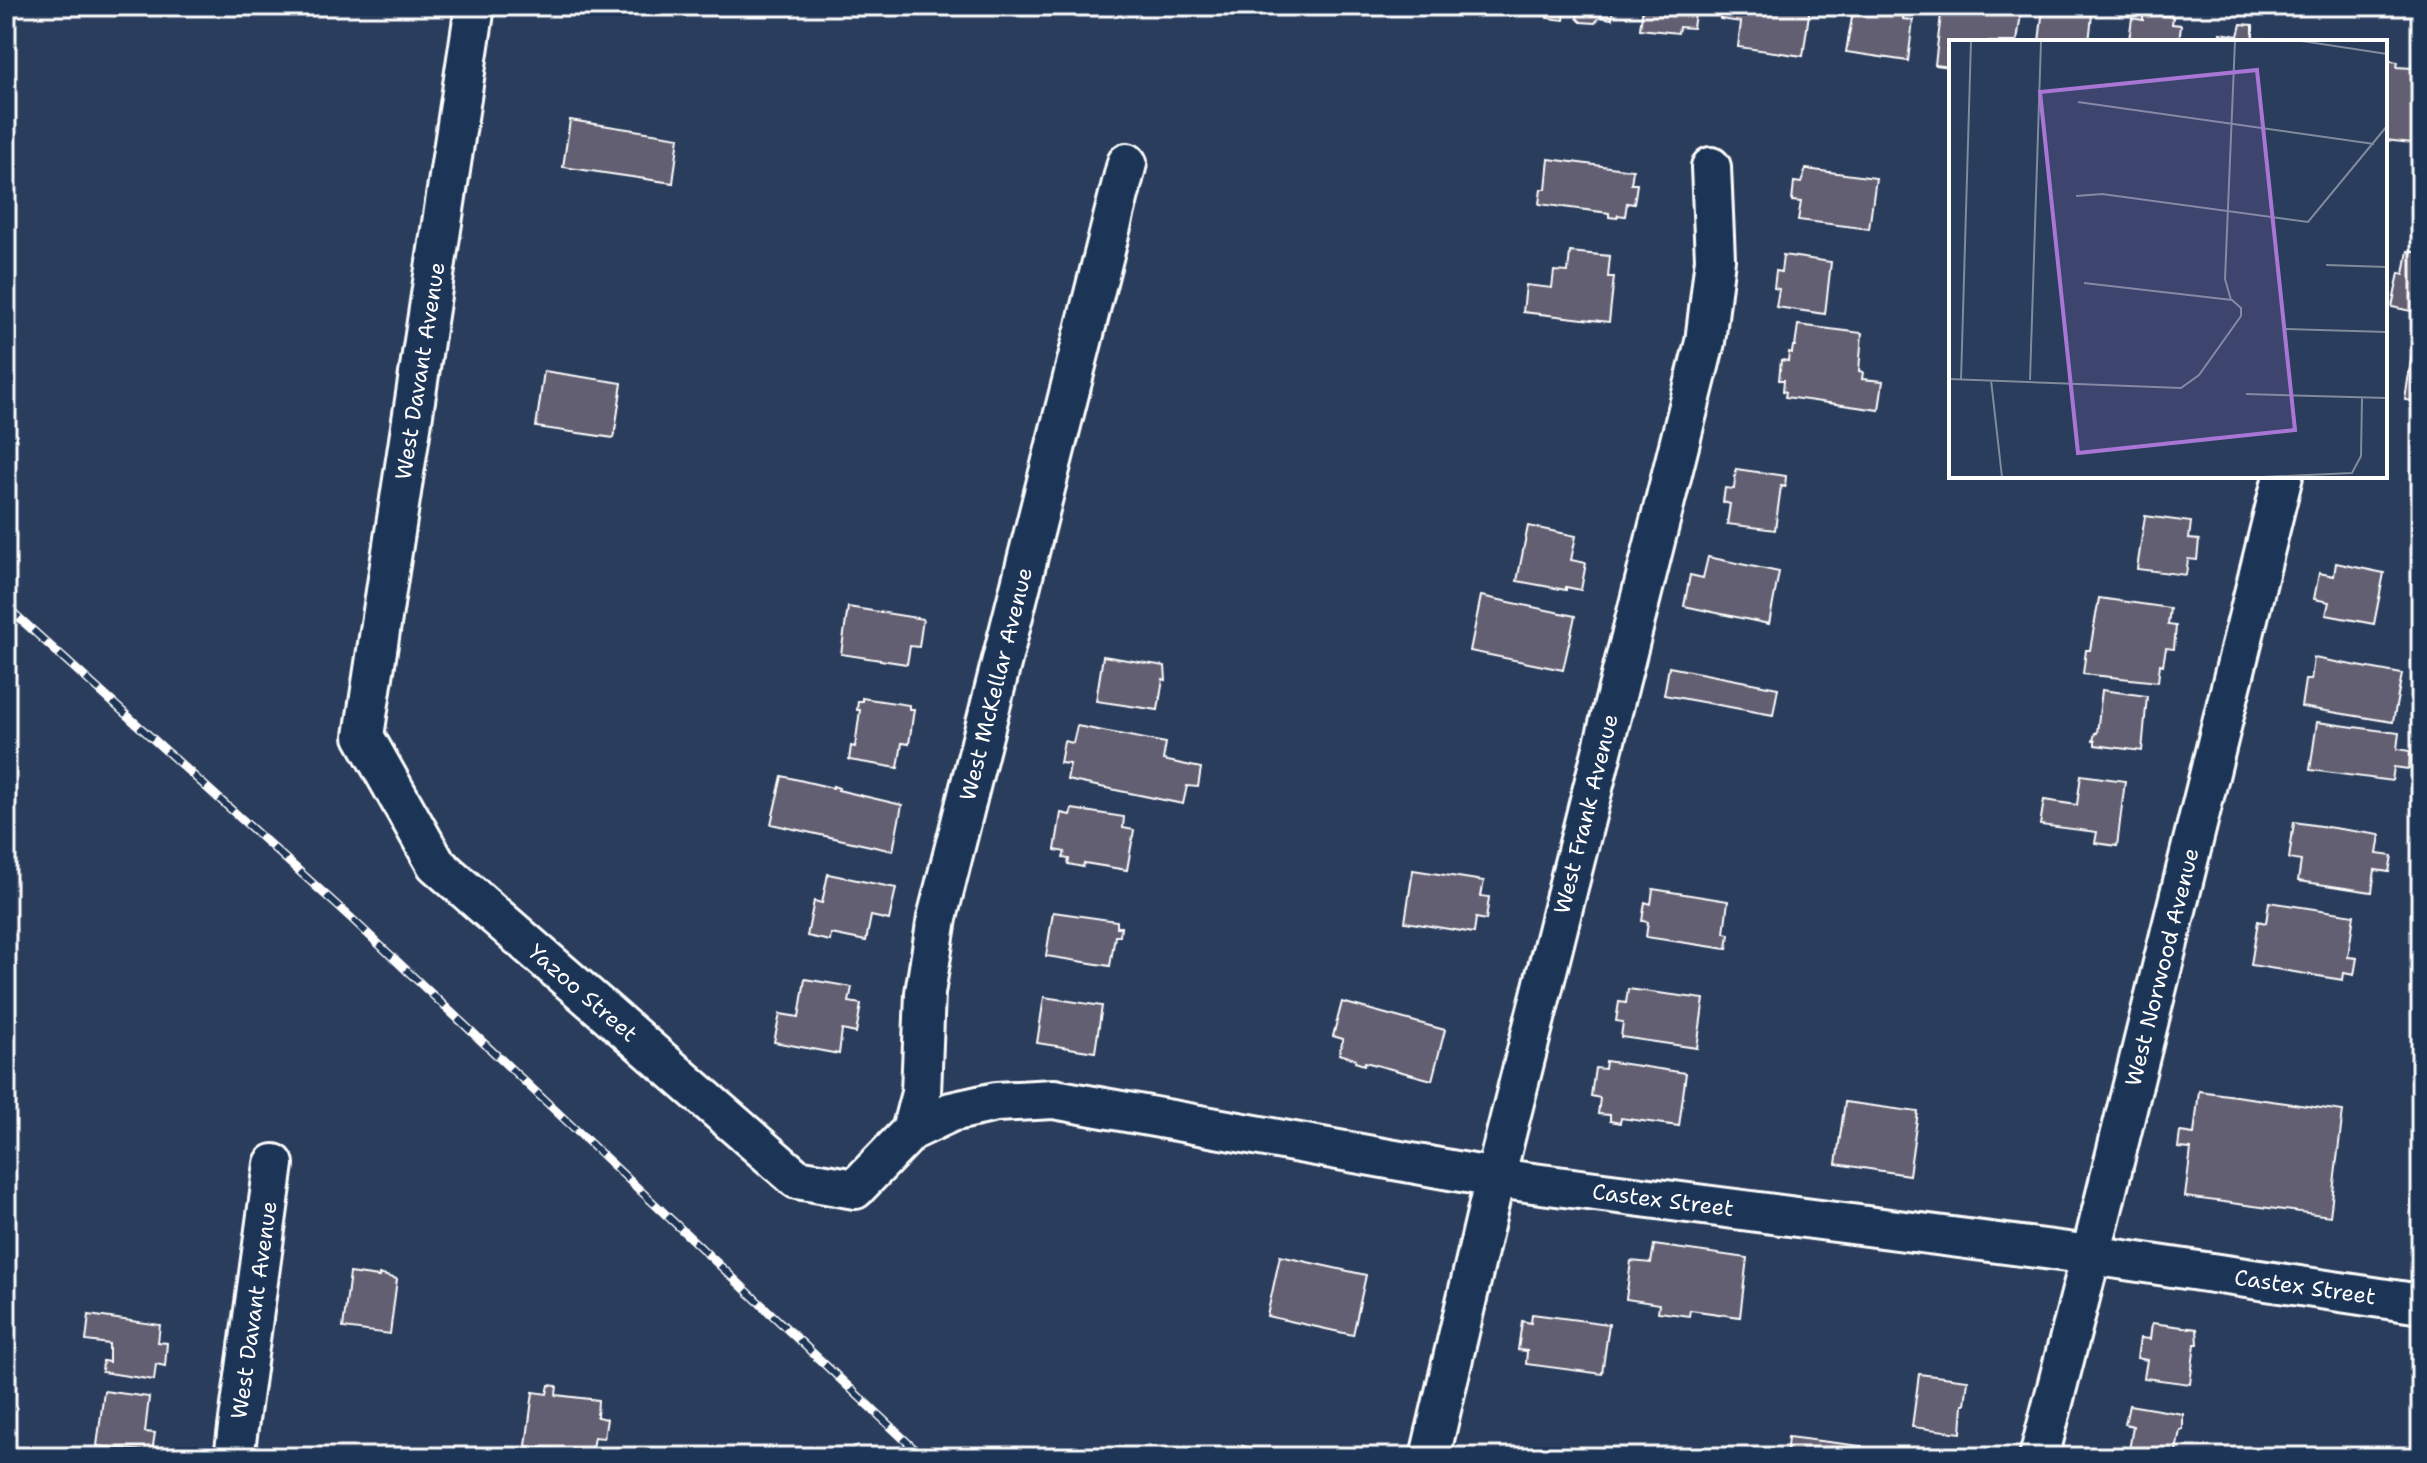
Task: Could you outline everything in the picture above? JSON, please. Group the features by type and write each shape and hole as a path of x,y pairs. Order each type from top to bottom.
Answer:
{"street":[{"name":"West Davant Avenue","path":"364,736 475,6"},
{"name":"West McKellar Avenue","path":"855,1189 911,1131 921,1093 925,993 937,918 1127,163"},
{"name":"West Frank Avenue","path":"1430,1457 1495,1178 1705,342 1715,259 1711,167"},
{"name":"West Norwood Avenue","path":"2039,1457 2283,478"},
{"name":"Yazoo Street","path":"364,736 436,864 797,1179 855,1189"},
{"name":"Castex Street","path":"911,1131 951,1112 996,1102 1054,1099 1495,1178 2091,1255 2421,1304"},
{"name":"West Davant Avenue","path":"234,1457 274,1164"}],"building":[{"path":"1486,6 1513,6 1512,14 1485,11"},
{"path":"1549,6 1613,6 1612,19 1600,17 1595,23 1581,22 1578,14 1565,13 1564,20 1547,18"},
{"path":"1643,6 1696,6 1693,28 1679,27 1678,33 1640,29"},
{"path":"1722,6 1810,7 1803,56 1738,47 1741,22 1720,19"},
{"path":"1854,6 1904,6 1903,19 1913,20 1908,61 1846,52"},
{"path":"1942,6 2022,6 2017,40 1949,40 1949,67 1935,65"},
{"path":"2062,6 2076,6 2075,13 2092,15 2089,40 2039,40 2043,8 2061,10"},
{"path":"2143,13 2173,17 2172,24 2181,25 2179,40 2129,40 2132,18 2143,20"},
{"path":"2241,24 2253,25 2253,38 2269,40 2219,40 2220,33 2238,36"},
{"path":"2413,57 2421,57 2421,144 2387,140 2387,60 2398,62 2397,67 2412,68"},
{"path":"570,120 679,137 673,183 563,167"},
{"path":"1549,159 1633,170 1631,184 1637,184 1634,204 1627,203 1625,216 1618,215 1617,218 1609,217 1609,213 1539,204 1541,189 1546,189"},
{"path":"1806,169 1876,178 1869,229 1798,220 1801,202 1792,201 1794,182 1801,183"},
{"path":"2408,251 2421,253 2421,313 2392,307 2399,273 2404,274"},
{"path":"1570,252 1610,256 1608,277 1614,277 1609,322 1523,312 1526,285 1552,288 1554,271 1568,272"},
{"path":"1783,255 1831,262 1825,314 1776,307 1779,289 1774,288 1776,271 1781,272"},
{"path":"1798,325 1862,333 1859,371 1863,372 1862,379 1883,381 1879,410 1785,397 1784,380 1779,380 1781,360 1788,361 1789,352 1792,353"},
{"path":"2412,353 2421,354 2421,402 2405,400"},
{"path":"544,371 622,383 614,438 536,427"},
{"path":"1736,469 1786,476 1785,487 1781,486 1775,530 1727,524 1730,504 1723,502 1725,488 1734,489"},
{"path":"2145,516 2191,522 2189,539 2199,540 2197,560 2188,559 2186,575 2137,569"},
{"path":"1528,526 1576,536 1571,560 1586,563 1581,590 1517,581"},
{"path":"1708,557 1779,572 1769,624 1684,606 1690,575 1703,578"},
{"path":"2336,563 2384,573 2374,624 2326,615 2329,602 2314,599 2319,573 2334,576"},
{"path":"1481,596 1575,616 1563,670 1470,651"},
{"path":"2099,598 2170,608 2168,625 2176,626 2174,649 2166,648 2158,682 2083,674"},
{"path":"848,607 923,619 919,647 910,646 907,664 841,654"},
{"path":"1103,656 1165,666 1166,680 1163,679 1158,710 1096,701"},
{"path":"2314,658 2402,674 2393,722 2301,707 2305,680 2311,680"},
{"path":"1669,667 1778,688 1773,715 1664,695"},
{"path":"2102,690 2147,696 2142,751 2095,745 2093,741 2097,733"},
{"path":"862,698 909,705 909,709 914,709 909,744 902,743 898,768 849,760 851,746 855,747 860,710 857,710 858,701"},
{"path":"2317,722 2399,733 2397,749 2410,751 2409,769 2394,767 2392,781 2310,770"},
{"path":"1077,726 1166,743 1163,760 1201,768 1198,787 1187,786 1183,804 1067,780 1070,764 1060,763 1064,741 1073,743"},
{"path":"2081,775 2125,781 2117,846 2095,843 2097,832 2040,825 2044,800 2077,805"},
{"path":"782,776 902,805 893,851 771,824"},
{"path":"1072,809 1124,817 1123,828 1134,830 1127,870 1084,863 1083,867 1068,864 1069,859 1063,858 1065,852 1055,850 1061,813 1070,815"},
{"path":"2294,822 2380,835 2377,854 2392,856 2389,872 2375,870 2372,892 2298,881 2301,861 2289,859"},
{"path":"1413,870 1484,881 1481,896 1489,897 1486,920 1476,918 1474,933 1405,922"},
{"path":"828,874 896,888 889,920 871,916 866,941 831,934 830,941 807,936 814,901 822,903"},
{"path":"1653,889 1728,901 1724,933 1729,934 1727,949 1646,937 1648,922 1642,921 1645,902 1651,904"},
{"path":"2269,902 2354,915 2348,957 2357,958 2354,975 2344,973 2343,980 2251,965 2258,921 2266,923"},
{"path":"1053,912 1117,921 1117,927 1121,927 1120,936 1115,936 1110,966 1046,956"},
{"path":"805,979 852,987 849,1002 861,1004 856,1033 842,1030 839,1054 774,1042 780,1014 799,1017"},
{"path":"1628,989 1704,999 1697,1048 1621,1037 1623,1022 1616,1021 1619,1002 1626,1003"},
{"path":"1044,997 1102,1006 1095,1052 1037,1043"},
{"path":"1342,1002 1445,1030 1432,1080 1365,1062 1364,1065 1339,1054 1343,1039 1333,1036"},
{"path":"1606,1061 1686,1073 1679,1126 1621,1118 1620,1123 1610,1121 1610,1115 1598,1114 1600,1098 1591,1096 1595,1068 1605,1069"},
{"path":"2199,1091 2343,1111 2330,1216 2185,1197 2191,1149 2178,1148 2180,1132 2194,1134"},
{"path":"1845,1102 1918,1112 1909,1175 1836,1164"},
{"path":"1654,1245 1747,1258 1740,1317 1690,1310 1689,1316 1658,1312 1659,1304 1626,1299 1631,1261 1651,1263"},
{"path":"1280,1256 1366,1275 1353,1335 1267,1316"},
{"path":"350,1273 379,1277 379,1274 397,1279 390,1334 343,1328"},
{"path":"1532,1314 1609,1324 1602,1374 1526,1364 1527,1351 1518,1350 1522,1321 1531,1323"},
{"path":"89,1315 160,1325 158,1342 167,1343 165,1366 156,1364 154,1380 102,1372 103,1361 109,1362 109,1344 86,1341"},
{"path":"2152,1323 2197,1329 2198,1344 2195,1344 2190,1384 2144,1378 2147,1360 2137,1358 2140,1338 2150,1339"},
{"path":"1919,1374 1968,1380 1961,1433 1912,1427"},
{"path":"549,1385 557,1386 556,1395 598,1400 597,1417 607,1419 604,1438 594,1437 591,1454 526,1446 533,1392 547,1394"},
{"path":"104,1391 149,1397 145,1432 155,1433 152,1452 97,1446"},
{"path":"2129,1405 2183,1414 2183,1430 2180,1430 2175,1457 2128,1457 2133,1426 2125,1424"},
{"path":"1788,1437 1861,1446 1859,1457 1786,1457"},
{"path":"1238,1445 1297,1457 1236,1457"}],"railway":[{"path":"6,606 350,917 923,1457"}]}
